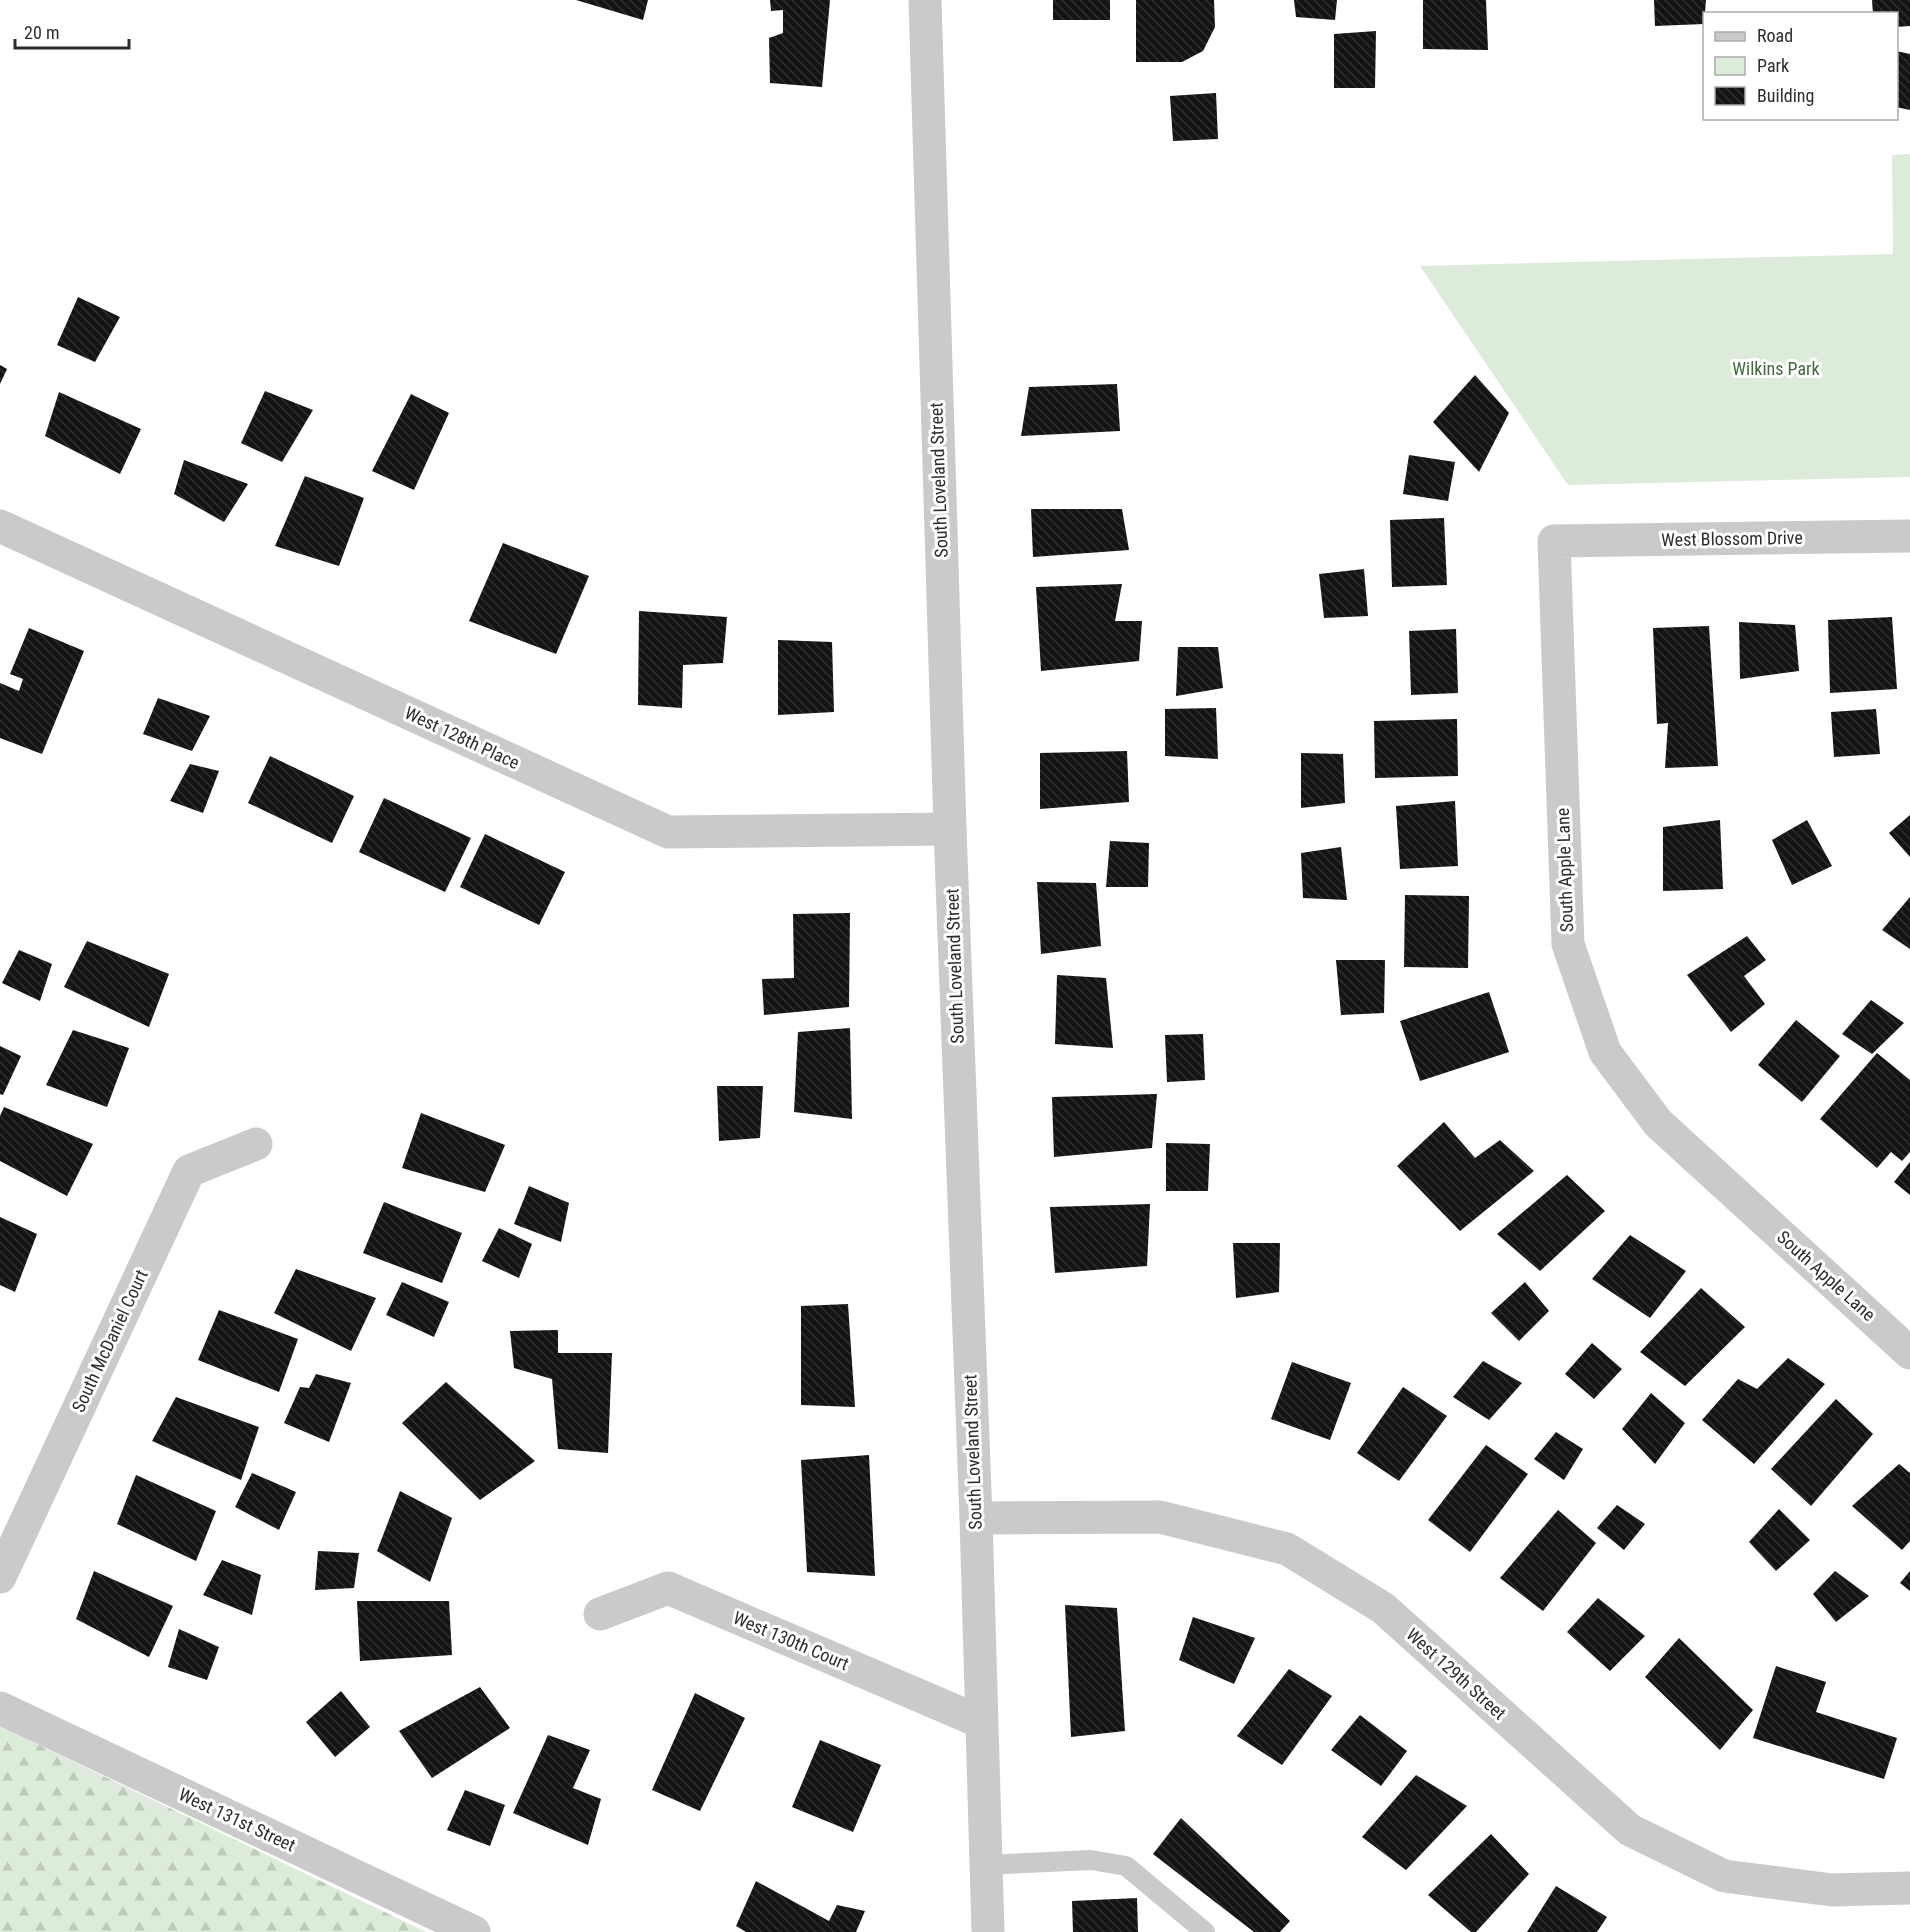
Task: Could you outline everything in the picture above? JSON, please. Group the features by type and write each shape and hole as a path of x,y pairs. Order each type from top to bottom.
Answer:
{"street":[{"name":"South Loveland Street","path":"925,0 950,829 976,1518 988,1932"},
{"name":"West 128th Place","path":"0,526 668,832 950,829"},
{"name":"West Blossom Drive","path":"1554,541 1910,536"},
{"name":"South Apple Lane","path":"1554,541 1568,944 1605,1052 1658,1123 1910,1353"},
{"name":"South McDaniel Court","path":"0,1576 189,1171 256,1144"},
{"name":"West 129th Street","path":"976,1518 1160,1517 1287,1549 1383,1608 1630,1830 1724,1875 1832,1890 1910,1888"},
{"name":"West 130th Court","path":"600,1614 668,1588 981,1722"},
{"name":"West 131st Street","path":"0,1708 474,1932"}],"lane":[{"path":"986,1865 1091,1860 1126,1866 1205,1932"}],"green space":[{"name":"Wilkins Park","path":"1910,154 1910,477 1568,485 1420,266 1893,254 1892,155"},
{"path":"0,1726 426,1932 0,1932"}],"building":[{"path":"576,0 648,0 643,20"},
{"path":"770,0 830,0 822,87 770,83 769,38 783,33 783,10 771,11"},
{"path":"1053,0 1110,0 1110,20 1053,20"},
{"path":"1136,0 1214,0 1215,27 1203,51 1182,62 1136,62"},
{"path":"1294,0 1337,0 1335,20 1296,17"},
{"path":"1423,0 1486,0 1488,50 1423,49"},
{"path":"1654,0 1706,0 1703,24 1655,26"},
{"path":"1872,0 1910,0 1910,26 1898,27 1898,12 1873,12"},
{"path":"1376,31 1375,88 1334,88 1334,34"},
{"path":"1898,51 1910,54 1910,110 1898,107"},
{"path":"1216,93 1218,139 1173,141 1170,96"},
{"path":"78,297 120,317 95,362 57,345"},
{"path":"0,365 7,369 0,384"},
{"path":"1475,375 1509,413 1479,472 1433,422"},
{"path":"1117,384 1120,431 1021,436 1029,387"},
{"path":"265,391 313,410 282,462 241,443"},
{"path":"59,392 141,429 120,474 45,436"},
{"path":"411,394 449,413 414,490 372,471"},
{"path":"1409,455 1455,462 1448,501 1403,494"},
{"path":"184,460 248,484 224,522 174,494"},
{"path":"305,476 364,498 339,566 275,546"},
{"path":"1031,509 1122,509 1129,550 1033,557"},
{"path":"1444,518 1447,585 1392,587 1390,520"},
{"path":"503,543 589,576 556,654 469,621"},
{"path":"1364,569 1368,616 1324,618 1319,574"},
{"path":"1122,584 1115,621 1142,621 1139,661 1041,671 1036,587"},
{"path":"639,611 727,617 723,663 683,665 682,708 638,705"},
{"path":"1892,617 1897,689 1830,693 1828,620"},
{"path":"1739,622 1795,625 1799,671 1740,679"},
{"path":"1709,626 1718,766 1665,768 1668,723 1657,724 1653,628"},
{"path":"29,628 84,651 42,754 0,738 0,683 19,691 23,679 10,674"},
{"path":"1456,629 1458,693 1411,695 1409,631"},
{"path":"778,640 832,642 834,712 778,715"},
{"path":"1178,647 1218,647 1223,688 1176,696"},
{"path":"158,698 210,716 192,751 143,734"},
{"path":"1216,708 1218,759 1165,756 1165,709"},
{"path":"1876,709 1880,754 1834,757 1831,712"},
{"path":"1457,719 1458,776 1375,778 1374,721"},
{"path":"1127,751 1129,802 1040,809 1040,753"},
{"path":"1301,753 1343,754 1345,803 1301,808"},
{"path":"270,756 354,796 332,843 248,803"},
{"path":"190,764 219,771 203,813 170,801"},
{"path":"384,798 471,838 445,892 359,852"},
{"path":"1455,801 1458,866 1400,869 1396,806"},
{"path":"1910,815 1910,857 1889,833"},
{"path":"1720,820 1723,889 1663,891 1663,827"},
{"path":"1807,820 1832,866 1792,885 1772,840"},
{"path":"485,834 565,872 539,925 460,887"},
{"path":"1110,841 1149,843 1148,887 1106,887"},
{"path":"1341,847 1347,900 1303,898 1301,853"},
{"path":"1037,882 1096,883 1101,946 1041,954"},
{"path":"1405,895 1469,896 1468,968 1404,967"},
{"path":"1910,897 1910,949 1882,930"},
{"path":"850,913 849,1007 764,1015 762,979 794,978 793,914"},
{"path":"1747,936 1766,960 1744,976 1765,1004 1731,1032 1687,975"},
{"path":"87,941 169,974 149,1027 64,987"},
{"path":"19,950 52,964 40,1001 2,983"},
{"path":"1336,960 1385,960 1384,1013 1341,1015"},
{"path":"1057,975 1106,978 1113,1048 1055,1044"},
{"path":"1489,992 1509,1052 1420,1081 1400,1021"},
{"path":"1871,1000 1904,1023 1872,1054 1842,1034"},
{"path":"1796,1020 1840,1056 1802,1102 1758,1065"},
{"path":"850,1028 852,1119 794,1112 798,1032"},
{"path":"73,1030 129,1048 107,1107 46,1085"},
{"path":"1203,1034 1205,1080 1167,1082 1165,1035"},
{"path":"0,1046 21,1056 3,1095 0,1094"},
{"path":"1877,1053 1910,1080 1910,1152 1902,1161 1891,1152 1877,1168 1820,1119"},
{"path":"717,1086 763,1086 760,1138 719,1141"},
{"path":"1157,1094 1152,1148 1054,1157 1052,1097"},
{"path":"4,1107 93,1144 67,1196 0,1161 0,1116"},
{"path":"421,1113 505,1145 485,1192 402,1168"},
{"path":"1444,1122 1475,1158 1500,1140 1534,1171 1460,1231 1397,1166"},
{"path":"1166,1143 1210,1144 1208,1191 1166,1191"},
{"path":"1910,1162 1910,1195 1894,1182"},
{"path":"1567,1175 1605,1211 1540,1271 1497,1234"},
{"path":"529,1186 569,1203 561,1242 514,1224"},
{"path":"384,1202 462,1233 442,1283 363,1253"},
{"path":"1150,1204 1147,1266 1055,1273 1050,1207"},
{"path":"0,1217 37,1234 15,1292 0,1285"},
{"path":"499,1228 532,1244 519,1278 482,1261"},
{"path":"1630,1235 1686,1271 1650,1318 1592,1279"},
{"path":"1233,1243 1280,1243 1279,1292 1236,1298"},
{"path":"296,1269 376,1298 351,1351 274,1313"},
{"path":"402,1282 449,1302 434,1337 386,1315"},
{"path":"1525,1282 1549,1311 1519,1341 1491,1313"},
{"path":"1701,1288 1745,1327 1685,1386 1640,1352"},
{"path":"848,1304 855,1407 801,1405 801,1306"},
{"path":"219,1310 298,1339 279,1392 198,1360"},
{"path":"558,1330 558,1353 612,1353 608,1453 558,1449 552,1379 514,1368 510,1331"},
{"path":"1592,1343 1622,1369 1594,1399 1565,1374"},
{"path":"1788,1358 1825,1384 1754,1464 1702,1420 1738,1379 1757,1389"},
{"path":"1483,1361 1522,1383 1489,1420 1453,1397"},
{"path":"1292,1362 1351,1383 1330,1440 1271,1419"},
{"path":"316,1374 351,1383 329,1442 284,1423 300,1387 309,1388"},
{"path":"446,1382 535,1461 480,1500 402,1423"},
{"path":"1403,1387 1447,1416 1399,1481 1357,1453"},
{"path":"1651,1393 1685,1423 1655,1464 1622,1429"},
{"path":"176,1397 259,1427 241,1480 152,1441"},
{"path":"1836,1399 1873,1434 1811,1506 1771,1469"},
{"path":"1556,1432 1583,1449 1564,1480 1534,1459"},
{"path":"1486,1445 1528,1474 1470,1552 1428,1520"},
{"path":"869,1455 875,1576 807,1572 801,1460"},
{"path":"1899,1464 1910,1473 1910,1541 1902,1550 1852,1506"},
{"path":"252,1473 296,1492 279,1530 235,1507"},
{"path":"136,1475 216,1511 196,1561 117,1524"},
{"path":"400,1491 452,1518 430,1582 377,1551"},
{"path":"1617,1505 1645,1524 1624,1550 1597,1528"},
{"path":"1779,1509 1810,1540 1776,1571 1749,1542"},
{"path":"1558,1510 1596,1543 1543,1611 1500,1578"},
{"path":"318,1551 359,1553 354,1588 315,1590"},
{"path":"222,1560 261,1575 252,1615 203,1595"},
{"path":"94,1571 173,1606 149,1657 76,1619"},
{"path":"1835,1571 1869,1596 1836,1622 1813,1594"},
{"path":"1910,1571 1910,1591 1900,1583"},
{"path":"1598,1598 1645,1636 1610,1671 1567,1632"},
{"path":"357,1601 449,1601 452,1655 360,1661"},
{"path":"1065,1605 1117,1608 1125,1731 1071,1737"},
{"path":"1193,1617 1255,1638 1234,1684 1179,1660"},
{"path":"179,1629 219,1647 207,1680 168,1667"},
{"path":"1679,1638 1753,1710 1720,1750 1645,1677"},
{"path":"1776,1666 1826,1682 1816,1712 1897,1738 1884,1779 1753,1738"},
{"path":"1289,1669 1332,1696 1282,1765 1237,1736"},
{"path":"480,1687 510,1728 432,1778 399,1731"},
{"path":"341,1691 370,1727 335,1757 306,1722"},
{"path":"695,1693 745,1718 700,1811 652,1790"},
{"path":"1360,1715 1407,1751 1381,1786 1331,1750"},
{"path":"548,1735 590,1750 573,1788 601,1799 588,1845 513,1813"},
{"path":"820,1740 881,1765 853,1832 792,1807"},
{"path":"1416,1775 1467,1806 1406,1870 1362,1837"},
{"path":"465,1790 505,1805 490,1846 447,1830"},
{"path":"1181,1818 1290,1921 1280,1932 1254,1932 1153,1854"},
{"path":"1491,1834 1529,1874 1476,1932 1471,1932 1428,1895"},
{"path":"756,1881 829,1921 837,1905 865,1911 856,1932 746,1932 736,1926"},
{"path":"1556,1886 1607,1917 1597,1932 1527,1932"},
{"path":"1137,1898 1138,1932 1073,1932 1072,1901"}]}
